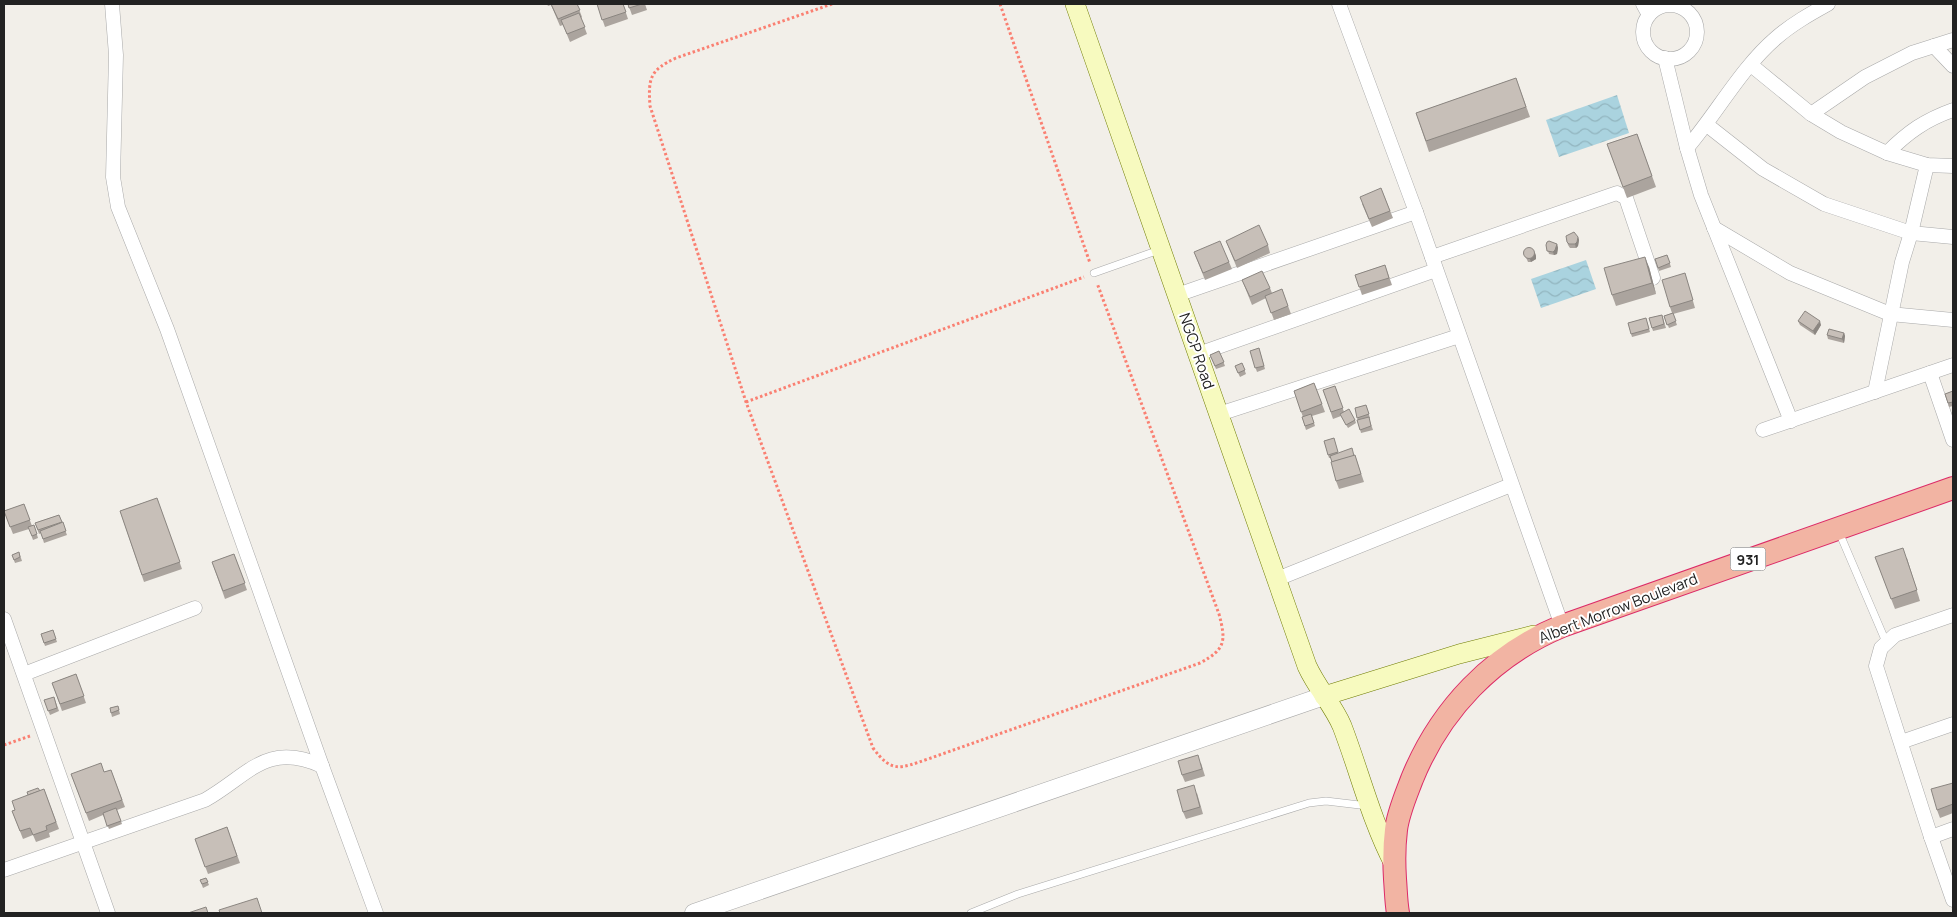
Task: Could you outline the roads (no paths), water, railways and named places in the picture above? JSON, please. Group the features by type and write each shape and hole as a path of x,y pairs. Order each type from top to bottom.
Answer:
{"highway":[{"name":"Albert Morrow Boulevard","path":"1398,913 1394,864 1396,829 1406,794 1423,754 1441,723 1477,681 1502,660 1553,630 1953,488"}],"main road":[{"name":"NGCP Road","path":"1075,4 1308,666 1342,727 1383,844 1394,864"},
{"path":"1324,696 1459,654 1553,630"}],"street":[{"path":"112,4 116,55 113,176 118,207 170,339 376,913"},
{"path":"1339,4 1416,212 1511,485 1553,630"},
{"path":"1687,148 1707,125 1728,93 1776,38 1804,17 1828,4"},
{"path":"1683,5 1694,19 1697,27 1697,36 1689,51 1674,59 1656,55 1649,49 1643,32 1646,9 1683,5"},
{"path":"1811,114 1865,77 1912,53 1953,40"},
{"path":"1934,46 1953,66"},
{"path":"1665,58 1687,148 1701,195 1791,421"},
{"path":"1751,65 1811,114 1841,132 1887,153 1928,165 1953,166"},
{"path":"1887,153 1908,132 1940,114 1953,110"},
{"path":"1707,125 1763,169 1824,204 1911,233 1953,238"},
{"path":"1875,392 1902,262 1928,165"},
{"path":"1198,354 1617,193 1626,198 1653,278"},
{"path":"1177,295 1416,212"},
{"path":"1714,228 1790,273 1890,314 1953,320"},
{"path":"1219,414 1459,336"},
{"path":"1763,430 1953,364"},
{"path":"1930,373 1951,425 1953,440"},
{"path":"1277,579 1511,485"},
{"path":"24,674 194,608"},
{"path":"1953,615 1895,635 1881,648 1876,666 1953,900"},
{"path":"4,619 108,913"},
{"path":"694,913 1324,696"},
{"path":"1901,742 1953,724"},
{"path":"4,870 205,800 220,791 247,769 261,762 290,756 306,759 322,766"},
{"path":"1931,837 1953,829"}],"lane":[{"path":"1094,273 1161,249"},
{"path":"1837,528 1886,642"},
{"path":"971,913 1018,894 1309,803 1326,801 1369,807"}],"water":[{"path":"1617,95 1629,133 1559,157 1546,120"},
{"path":"1586,260 1596,289 1541,308 1531,279"}]}
